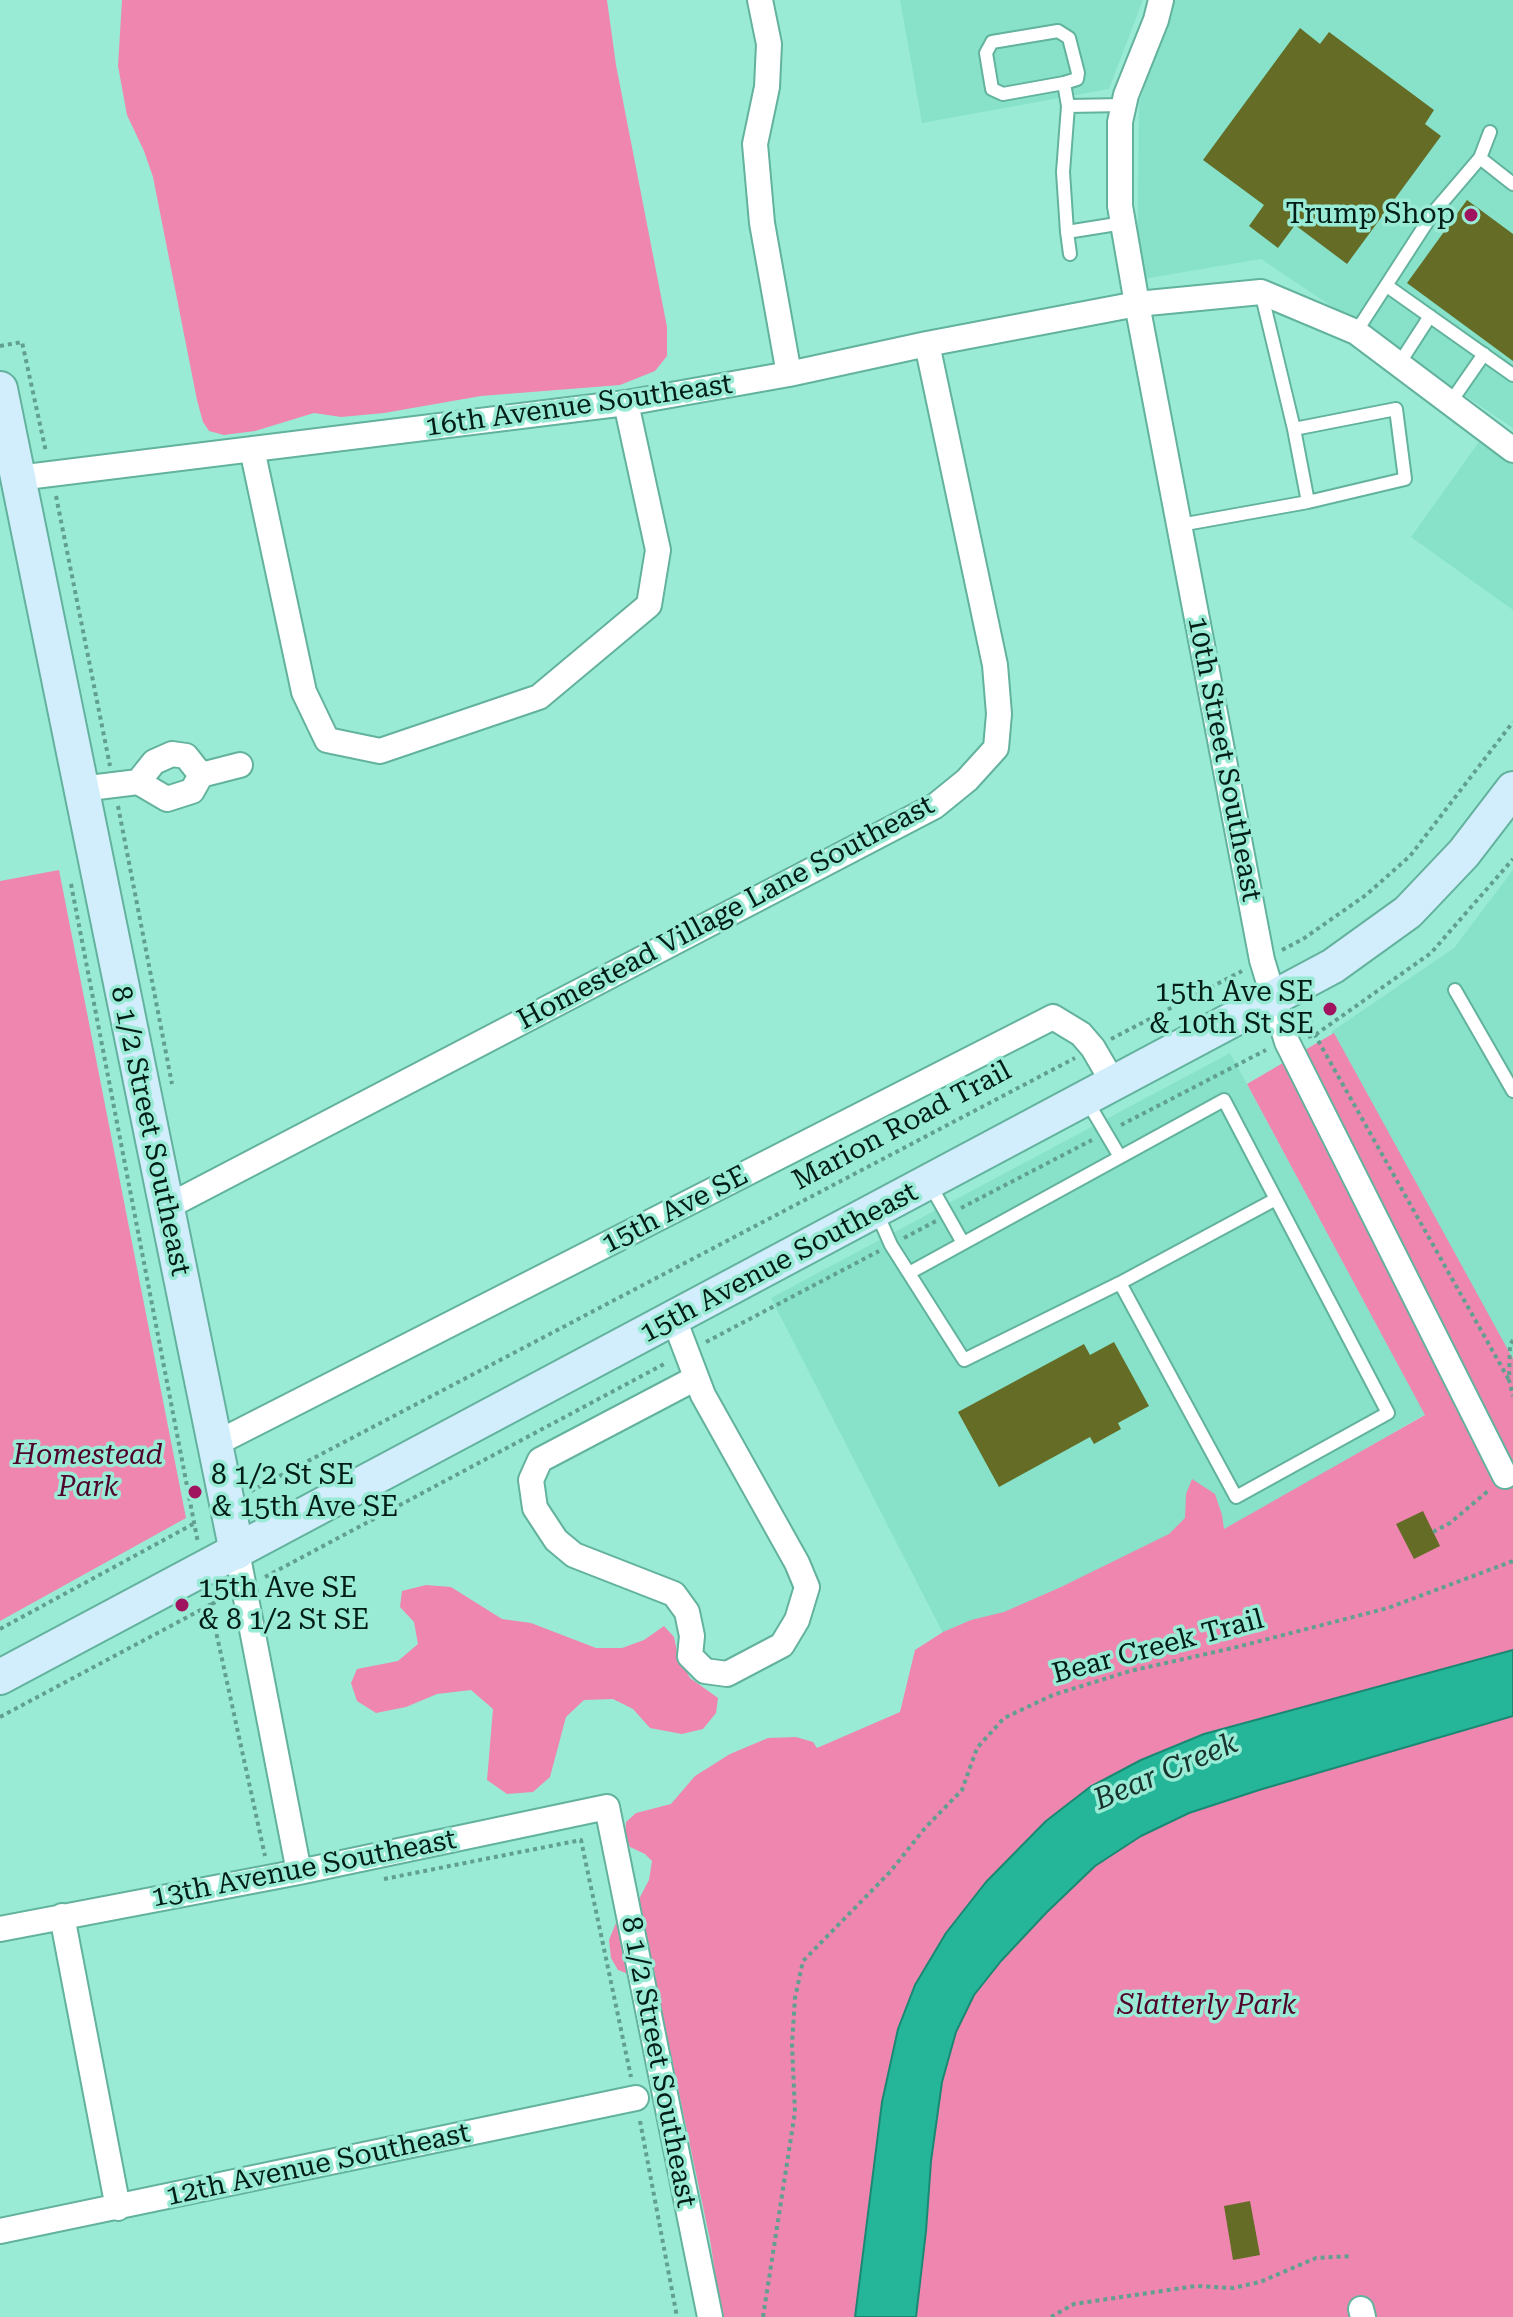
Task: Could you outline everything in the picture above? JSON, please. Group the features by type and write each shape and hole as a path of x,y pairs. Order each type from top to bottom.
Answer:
{"main road":[{"name":"8 1/2 Street Southeast","path":"0,389 237,1552"},
{"name":"15th Avenue Southeast","path":"0,1677 1100,1092 1354,953 1408,912 1464,853 1513,789"}],"street":[{"path":"760,0 769,44 767,87 755,144 762,223 789,374"},
{"name":"10th Street Southeast","path":"1161,0 1124,105 1118,154 1123,223 1262,960 1287,1042 1505,1476"},
{"path":"1261,292 1356,332 1513,450"},
{"name":"16th Avenue Southeast","path":"18,478 626,403 789,374 1137,304 1261,292"},
{"name":"Homestead Village Lane Southeast","path":"165,1208 935,806 967,780 996,748 999,714 995,665 927,344"},
{"path":"252,449 304,692 327,740 380,751 539,697 649,605 658,550 626,403"},
{"path":"138,782 154,762 172,754 186,756 201,775"},
{"path":"81,789 138,782 167,799 192,791 201,775 240,765"},
{"name":"15th Ave SE","path":"215,1444 1053,1017 1081,1034 1093,1048 1100,1092"},
{"path":"674,1319 703,1395 797,1563 807,1587 797,1620 782,1645 727,1674 705,1671 690,1656 692,1636 687,1612 674,1594 574,1555 556,1540 535,1508 531,1480 540,1460 696,1378"},
{"name":"8 1/2 Street Southeast","path":"237,1552 299,1872"},
{"name":"8 1/2 Street Southeast","path":"607,1807 710,2317"},
{"name":"13th Avenue Southeast","path":"0,1929 299,1872 607,1807"},
{"path":"62,1916 118,2208"},
{"name":"12th Avenue Southeast","path":"0,2231 636,2098"}],"lane":[{"path":"1058,31 1069,38 1078,73 1077,79 1064,83 1003,94 992,89 986,53 992,42 1058,31"},
{"path":"1064,83 1068,106 1063,172 1070,254"},
{"path":"1068,106 1124,105"},
{"path":"1356,332 1433,213 1480,158 1490,132"},
{"path":"1480,158 1513,184"},
{"path":"1067,232 1123,223"},
{"path":"1387,286 1513,375"},
{"path":"1261,292 1308,502"},
{"path":"1399,364 1430,316"},
{"path":"1450,403 1484,354"},
{"path":"1180,525 1308,502 1405,479 1396,409 1294,429"},
{"path":"1455,990 1513,1091"},
{"path":"1100,1092 1105,1133 1120,1157"},
{"path":"909,1273 1224,1100 1388,1413 1236,1497 1120,1283"},
{"path":"928,1183 963,1243"},
{"path":"876,1211 891,1245 964,1360 1120,1283 1276,1199"}],"path":[{"path":"0,346 22,342"},
{"name":"Marion Road Trail","path":"250,1491 1303,939 1354,904 1410,856 1513,722"},
{"path":"264,1578 1258,1052 1315,1035 1431,953 1513,859"},
{"path":"0,1629 195,1523 68,870"},
{"path":"1315,1035 1509,1380 1513,1396"},
{"path":"1509,1380 1510,1345 1513,1340"},
{"path":"1433,1532 1450,1523 1505,1476"},
{"name":"Bear Creek Trail","path":"763,2317 795,2112 792,2044 795,1998 803,1961 890,1872 925,1828 962,1790 977,1748 1004,1718 1053,1695 1130,1671 1388,1608 1513,1561"},
{"path":"0,1717 209,1605 264,1847"},
{"path":"382,1880 581,1840 636,2098 677,2317"},
{"path":"1051,2317 1074,2304 1196,2286 1233,2288 1260,2282 1316,2258 1352,2256"}],"shaded area":[{"path":"900,0 1143,0 1109,89 922,123"},
{"path":"1170,0 1513,0 1513,428 1261,259 1137,280 1139,104"},
{"path":"1481,439 1513,462 1513,610 1411,537"},
{"path":"1513,870 1513,1361 1331,1032 1454,948"},
{"path":"1230,1053 1425,1414 968,1682 771,1298"}],"green space":[{"path":"122,0 607,0 616,65 667,327 667,356 655,371 620,385 481,396 384,413 341,417 314,413 255,431 224,435 209,431 197,400 153,177 127,115 118,66"},
{"name":"Homestead Park","path":"59,870 186,1518 0,1621 0,881"},
{"name":"Slatterly Park","path":"1334,1033 1513,1359 1513,2317 722,2317 710,2240 653,1970 648,1974 631,1975 618,1970 611,1958 609,1940 616,1923 639,1899 649,1880 652,1861 630,1847 625,1836 626,1822 636,1813 671,1804 695,1776 730,1754 768,1738 796,1737 813,1742 817,1748 900,1712 915,1650 943,1632 971,1620 1004,1612 1169,1534 1185,1518 1186,1494 1192,1479 1215,1494 1224,1529 1425,1415 1247,1084"},
{"path":"426,1585 451,1587 502,1619 531,1623 596,1648 622,1648 644,1640 664,1626 674,1637 678,1656 690,1678 718,1698 716,1713 703,1729 682,1734 650,1728 633,1709 613,1699 584,1700 566,1717 550,1777 533,1792 507,1794 487,1780 493,1709 471,1690 437,1694 406,1707 376,1713 357,1701 351,1683 357,1669 398,1661 418,1644 414,1622 400,1607 402,1591"}],"water":[{"name":"Bear Creek","path":"1513,1650 1513,1716 1189,1813 1141,1836 1095,1866 1046,1913 974,1995 956,2032 942,2082 916,2317 855,2317 882,2102 898,2029 915,1985 946,1933 986,1882 1046,1821 1090,1787 1141,1760 1204,1734"}],"building":[{"path":"1300,28 1320,44 1329,32 1434,110 1425,124 1441,136 1347,264 1295,225 1278,248 1249,226 1264,205 1203,160"},
{"path":"1467,200 1513,234 1513,361 1407,283"},
{"path":"1114,1342 1149,1406 1118,1423 1121,1429 1094,1444 1090,1437 999,1487 958,1412 1084,1344 1090,1355"},
{"path":"1423,1511 1440,1546 1414,1559 1396,1524"},
{"path":"1250,2201 1260,2255 1233,2260 1224,2206"}],"place":[{"name":"Trump Shop","path":"1471,215"},
{"name":"15th Ave SE & 10th St SE","path":"1330,1009"},
{"name":"8 1/2 St SE & 15th Ave SE","path":"195,1492"},
{"name":"15th Ave SE & 8 1/2 St SE","path":"182,1605"}]}
